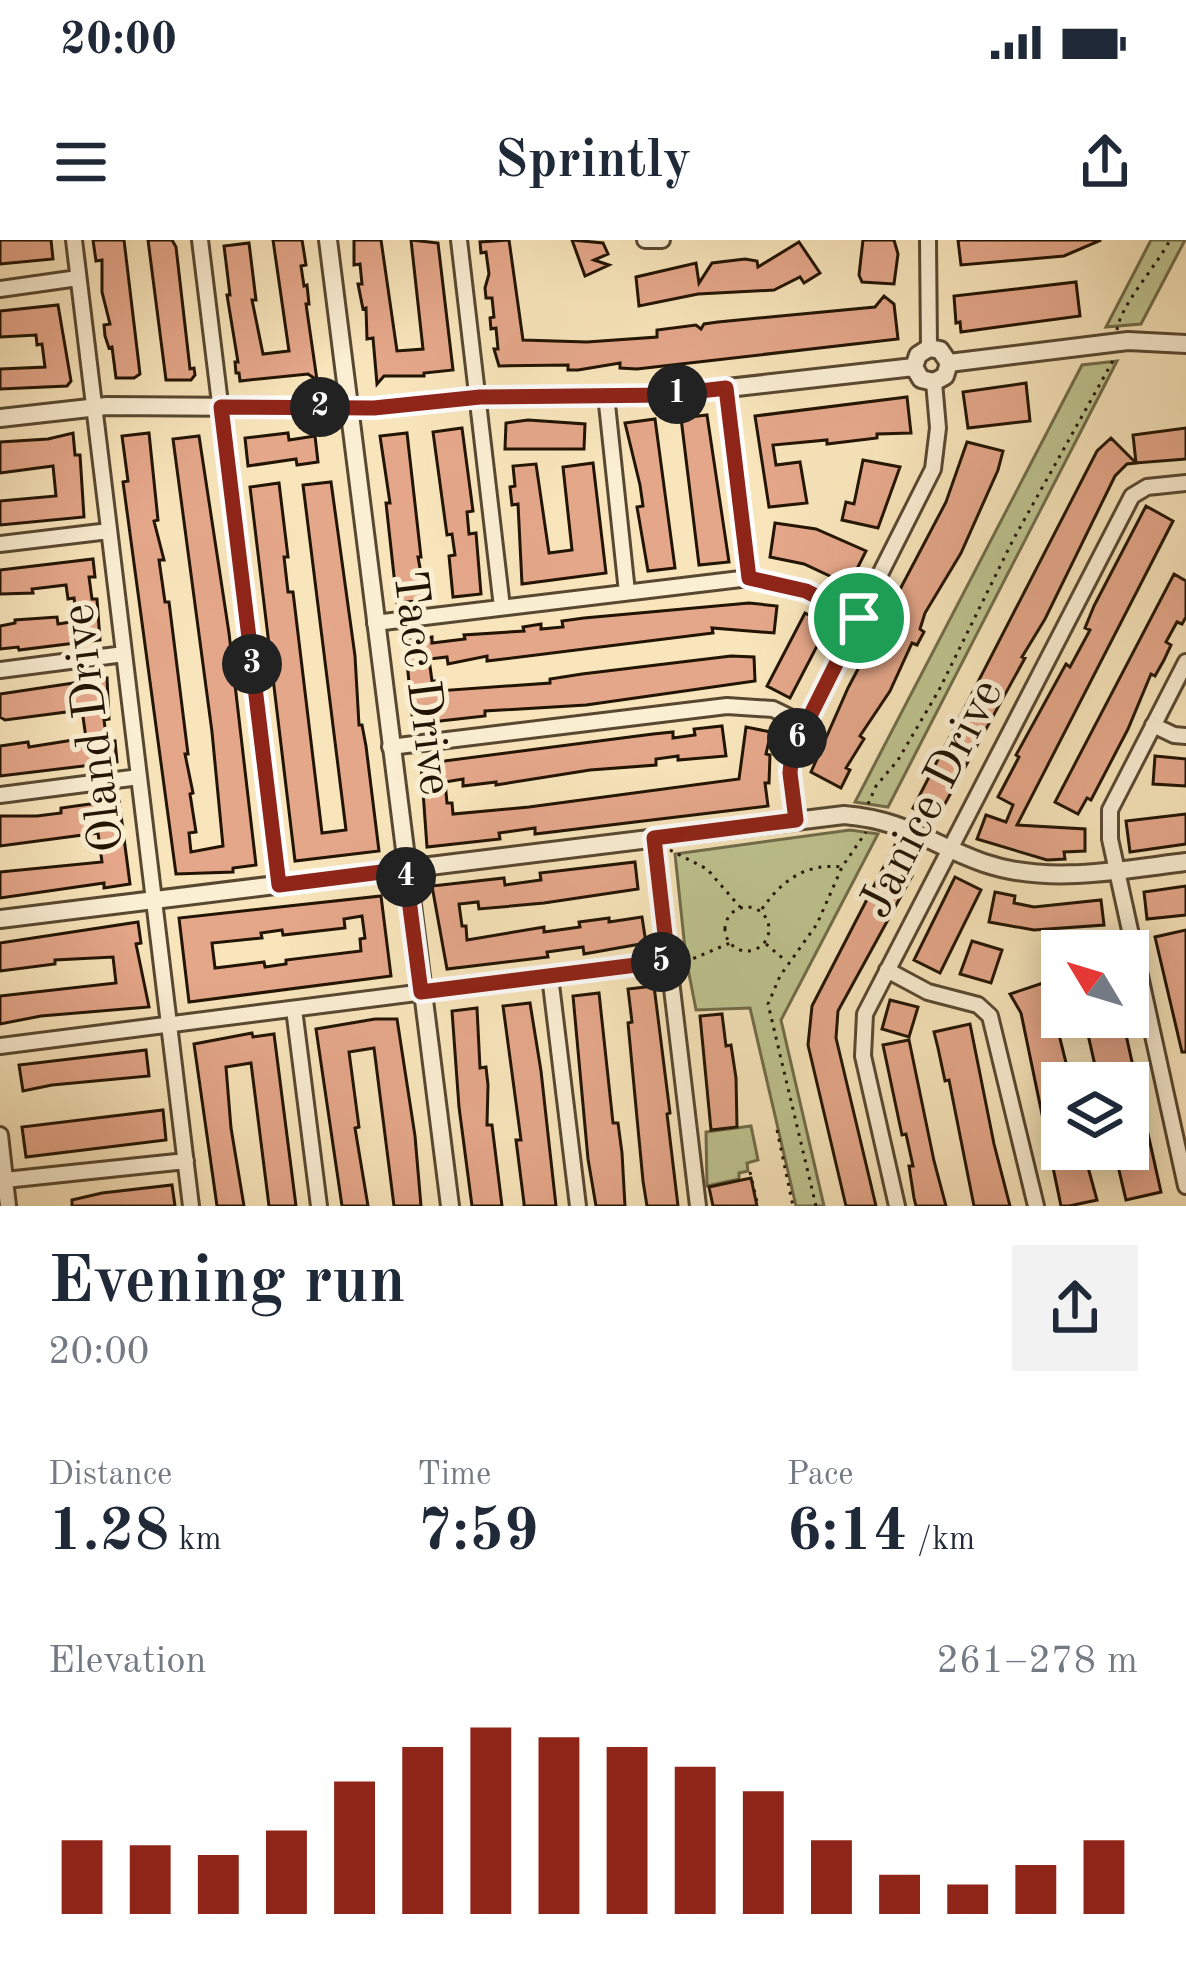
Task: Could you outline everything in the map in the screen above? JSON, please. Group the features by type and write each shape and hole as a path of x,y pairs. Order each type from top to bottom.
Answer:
{"street":[{"name":"Oland Drive","path":"74,240 191,1206"},
{"path":"200,240 279,885"},
{"name":"Tacc Drive","path":"328,240 450,1206"},
{"path":"459,240 502,607"},
{"path":"645,240 662,240"},
{"path":"928,240 929,348"},
{"path":"0,289 78,278"},
{"path":"949,363 1127,341 1186,344"},
{"path":"929,348 940,350 949,363 945,376 934,382 921,379 914,367 918,355 929,348"},
{"path":"0,418 94,407 346,407 480,397 666,395 914,367"},
{"path":"796,820 790,764 804,724 933,469 938,428 934,382"},
{"path":"726,388 749,578"},
{"path":"606,395 627,592"},
{"name":"Janice Drive","path":"897,1206 862,1056 866,1014 1132,496 1147,487 1186,483"},
{"path":"0,544 109,531"},
{"path":"375,622 749,578 806,591 859,618"},
{"path":"0,670 124,654"},
{"path":"1186,662 1110,810 1115,871 1186,1186"},
{"path":"390,747 727,706 773,709 804,724"},
{"path":"1154,725 1186,736"},
{"path":"0,795 139,777"},
{"path":"0,920 405,869 662,843 796,820 867,817 913,829 982,862 1021,873 1115,871 1186,862"},
{"path":"662,843 698,1206"},
{"path":"0,1046 675,962"},
{"path":"887,970 928,992 978,1005 990,1016 1036,1206"},
{"path":"550,976 578,1206"},
{"path":"294,1009 319,1206"},
{"path":"0,1135 8,1206"},
{"path":"5,1180 186,1161"}],"path":[{"path":"1118,334 1120,315 1171,240"},
{"path":"868,810 875,786 898,760 939,690 1013,540 1118,352"},
{"path":"816,1206 768,1012 770,999 817,924 867,824"},
{"path":"662,843 707,869 740,907 761,911 769,924 764,943 751,951 730,943 675,962"},
{"path":"761,911 795,875 814,867 842,867"},
{"path":"730,943 725,922 740,907"},
{"path":"764,943 789,964"},
{"path":"777,1130 793,1206"},
{"path":"751,1172 758,1206"}],"green space":[{"path":"1151,240 1185,240 1141,324 1106,327"},
{"path":"1117,361 888,807 855,802 1082,365"},
{"path":"850,830 878,834 781,1020 824,1206 796,1206 750,1008 696,1010 675,854"},
{"path":"751,1126 758,1160 747,1163 748,1171 739,1173 739,1179 707,1186 706,1132"}],"building":[{"path":"0,240 51,240 53,259 0,264"},
{"path":"93,240 124,240 140,374 134,378 116,378 112,347 105,336 104,325 110,324 102,292 102,260 96,261"},
{"path":"148,240 172,240 176,247 190,369 194,368 195,375 191,380 166,380"},
{"path":"273,240 302,240 306,265 301,266 317,380 308,374 240,381 236,373 224,246 249,243 256,300 252,300 263,354 289,351"},
{"path":"354,240 381,240 397,351 423,349 411,240 438,243 453,370 384,376 377,384 373,338 367,339 366,308 358,284 362,284 360,264 354,265"},
{"path":"509,240 523,340 657,337 657,330 696,325 701,329 718,322 875,307 884,296 894,304 898,339 637,369 620,368 620,363 578,370 568,370 568,365 499,366 494,349 498,349 496,328 491,329 492,298 486,298 486,252 481,253 480,242"},
{"path":"572,240 603,243 608,254 594,260 609,265 585,276"},
{"path":"863,240 894,240 898,254 894,284 862,282"},
{"path":"958,240 1101,240 1064,256 961,265"},
{"path":"799,242 820,273 804,283 800,277 774,290 698,294 639,306 636,277 696,263 699,283 712,263 745,259 757,261 758,267"},
{"path":"1076,282 1080,316 961,332 960,322 956,323 954,296"},
{"path":"58,305 71,381 67,386 0,389 0,369 45,367 36,335 0,337 0,311"},
{"path":"1026,383 1030,421 968,428 963,392"},
{"path":"907,397 911,433 827,444 827,440 773,445 776,465 800,462 807,503 769,507 755,416"},
{"path":"707,415 729,562 699,565 681,418"},
{"path":"655,419 675,568 648,571 637,507 643,506 640,485 625,423"},
{"path":"506,423 585,424 584,449 505,449"},
{"path":"462,428 473,511 467,512 469,534 476,533 481,594 453,597 449,556 455,555 452,534 447,535 433,432"},
{"path":"1186,428 1186,459 1136,463 1133,435"},
{"path":"73,433 75,455 80,455 84,517 0,525 0,501 56,496 53,466 0,473 0,442"},
{"path":"149,433 158,520 154,521 164,560 159,560 165,602 169,602 193,793 196,832 189,833 191,852 223,846 173,439 199,436 229,633 256,865 233,868 233,872 176,874 123,482 128,481 122,436"},
{"path":"288,433 289,440 315,436 318,462 297,465 296,459 248,466 245,438"},
{"path":"407,433 426,600 397,603 380,436"},
{"path":"1111,438 1136,463 1127,464 1115,476 1025,658 936,820 913,808 1097,451"},
{"path":"967,442 1003,451 998,470 961,553 925,613 920,629 924,632 917,645 912,643 890,691 860,736 864,739 846,768 850,770 841,788 811,772 848,688 946,502"},
{"path":"863,460 900,467 878,528 842,520 846,502 854,504"},
{"path":"593,463 606,573 522,584 518,504 512,505 510,487 515,486 513,466 536,464 549,553 572,550 563,467"},
{"path":"331,482 379,851 295,861 250,487 279,483 288,592 293,592 322,833 346,830 303,485"},
{"path":"1146,506 1173,521 1017,825 1085,829 1085,851 1064,852 1065,859 1047,860 977,839 986,815 1006,822 1013,805 998,797 1016,755 1090,630 1085,628 1094,606"},
{"path":"775,523 816,529 866,551 849,585 804,564 770,557"},
{"path":"93,559 95,577 89,577 92,599 97,599 100,640 0,649 0,626 15,620 57,617 58,624 77,621 74,598 68,599 66,585 0,594 0,570"},
{"path":"1174,574 1186,581 1186,617 1182,624 1177,622 1166,642 1171,645 1164,660 1155,676 1151,674 1091,800 1087,798 1078,814 1055,802"},
{"path":"749,603 777,606 774,633 712,628 713,633 487,661 487,656 448,664 447,657 429,659 438,691 550,683 550,679 582,674 731,656 754,657 755,681 586,705 485,711 485,716 413,724 405,641 432,637 432,643 465,639 464,635 524,631 523,627 541,624 541,629 563,627 562,621 584,618"},
{"path":"805,613 828,625 790,698 767,686"},
{"path":"107,678 109,719 104,720 107,742 115,741 117,762 0,776 0,746 28,742 29,747 86,738 82,710 5,720 0,717 0,694"},
{"path":"722,726 726,756 678,760 678,756 656,759 656,765 496,785 463,786 463,779 445,782 447,803 452,803 453,814 739,779 746,727 771,732 766,754 770,755 769,783 765,783 768,806 535,834 535,828 499,833 500,839 427,847 421,764 653,734 673,732 673,738 695,735 694,729"},
{"path":"1155,756 1186,759 1186,786 1153,784"},
{"path":"119,800 130,884 104,888 104,883 0,898 0,872 102,862 98,833 0,846 0,816 61,813 61,808"},
{"path":"1186,814 1186,844 1130,852 1126,821"},
{"path":"895,845 918,857 912,876 838,1011 836,1038 876,1206 846,1206 808,1045 812,1006"},
{"path":"635,862 638,889 479,909 478,902 459,904 467,940 642,917 646,943 584,954 583,947 547,952 548,957 447,969 432,886 504,878 505,885 541,880 540,873"},
{"path":"955,877 981,890 940,973 914,960"},
{"path":"1186,886 1186,915 1147,919 1144,892"},
{"path":"995,892 1034,907 1101,900 1104,925 1034,930 989,922"},
{"path":"381,896 391,976 189,1002 179,918","holes":["362,916 365,938 360,939 361,951 265,967 264,962 215,968 212,943 262,938 261,933 282,930 283,935 345,928 344,919"]},
{"path":"138,922 141,943 136,944 149,1007 0,1024 0,996 116,983 113,957 55,960 55,964 0,971 0,943"},
{"path":"1186,930 1186,1052 1182,1052 1155,937"},
{"path":"972,941 1002,950 991,983 960,974"},
{"path":"1041,984 1041,1038 1060,1038 1066,1062 1041,1062 1041,1110 1021,1013 1010,994"},
{"path":"654,986 678,1206 647,1206 643,1181 628,989"},
{"path":"599,993 625,1206 596,1206 588,1159 573,996"},
{"path":"890,1000 918,1007 909,1037 882,1029"},
{"path":"530,1003 556,1206 524,1206 516,1140 521,1140 503,1006"},
{"path":"477,1008 480,1068 486,1067 488,1085 487,1125 492,1125 502,1206 472,1206 459,1107 452,1011"},
{"path":"722,1014 736,1078 737,1127 711,1130 700,1016"},
{"path":"397,1019 421,1206 394,1206 374,1048 349,1052 368,1206 342,1206 316,1029"},
{"path":"970,1024 1010,1206 974,1206 949,1080 945,1081 934,1032"},
{"path":"252,1033 253,1037 274,1034 296,1206 269,1206 251,1063 226,1067 244,1206 217,1206 194,1044"},
{"path":"1089,1038 1127,1038 1132,1062 1094,1062"},
{"path":"909,1040 946,1206 916,1206 914,1198 909,1166 913,1166 883,1045"},
{"path":"146,1050 149,1076 23,1091 19,1065"},
{"path":"163,1110 166,1140 26,1157 22,1127"},
{"path":"1149,1138 1161,1192 1126,1200 1119,1170 1149,1170"},
{"path":"1054,1170 1089,1170 1097,1200 1061,1206"},
{"path":"751,1178 757,1206 713,1206 709,1187"},
{"path":"172,1185 175,1206 72,1206 72,1200 102,1193"}],"route":[{"path":"726,388 749,578 806,591 859,618 792,752 796,820 654,838 668,961 421,992 405,869 279,885 221,407 374,408 480,397 666,395 726,388"}]}
